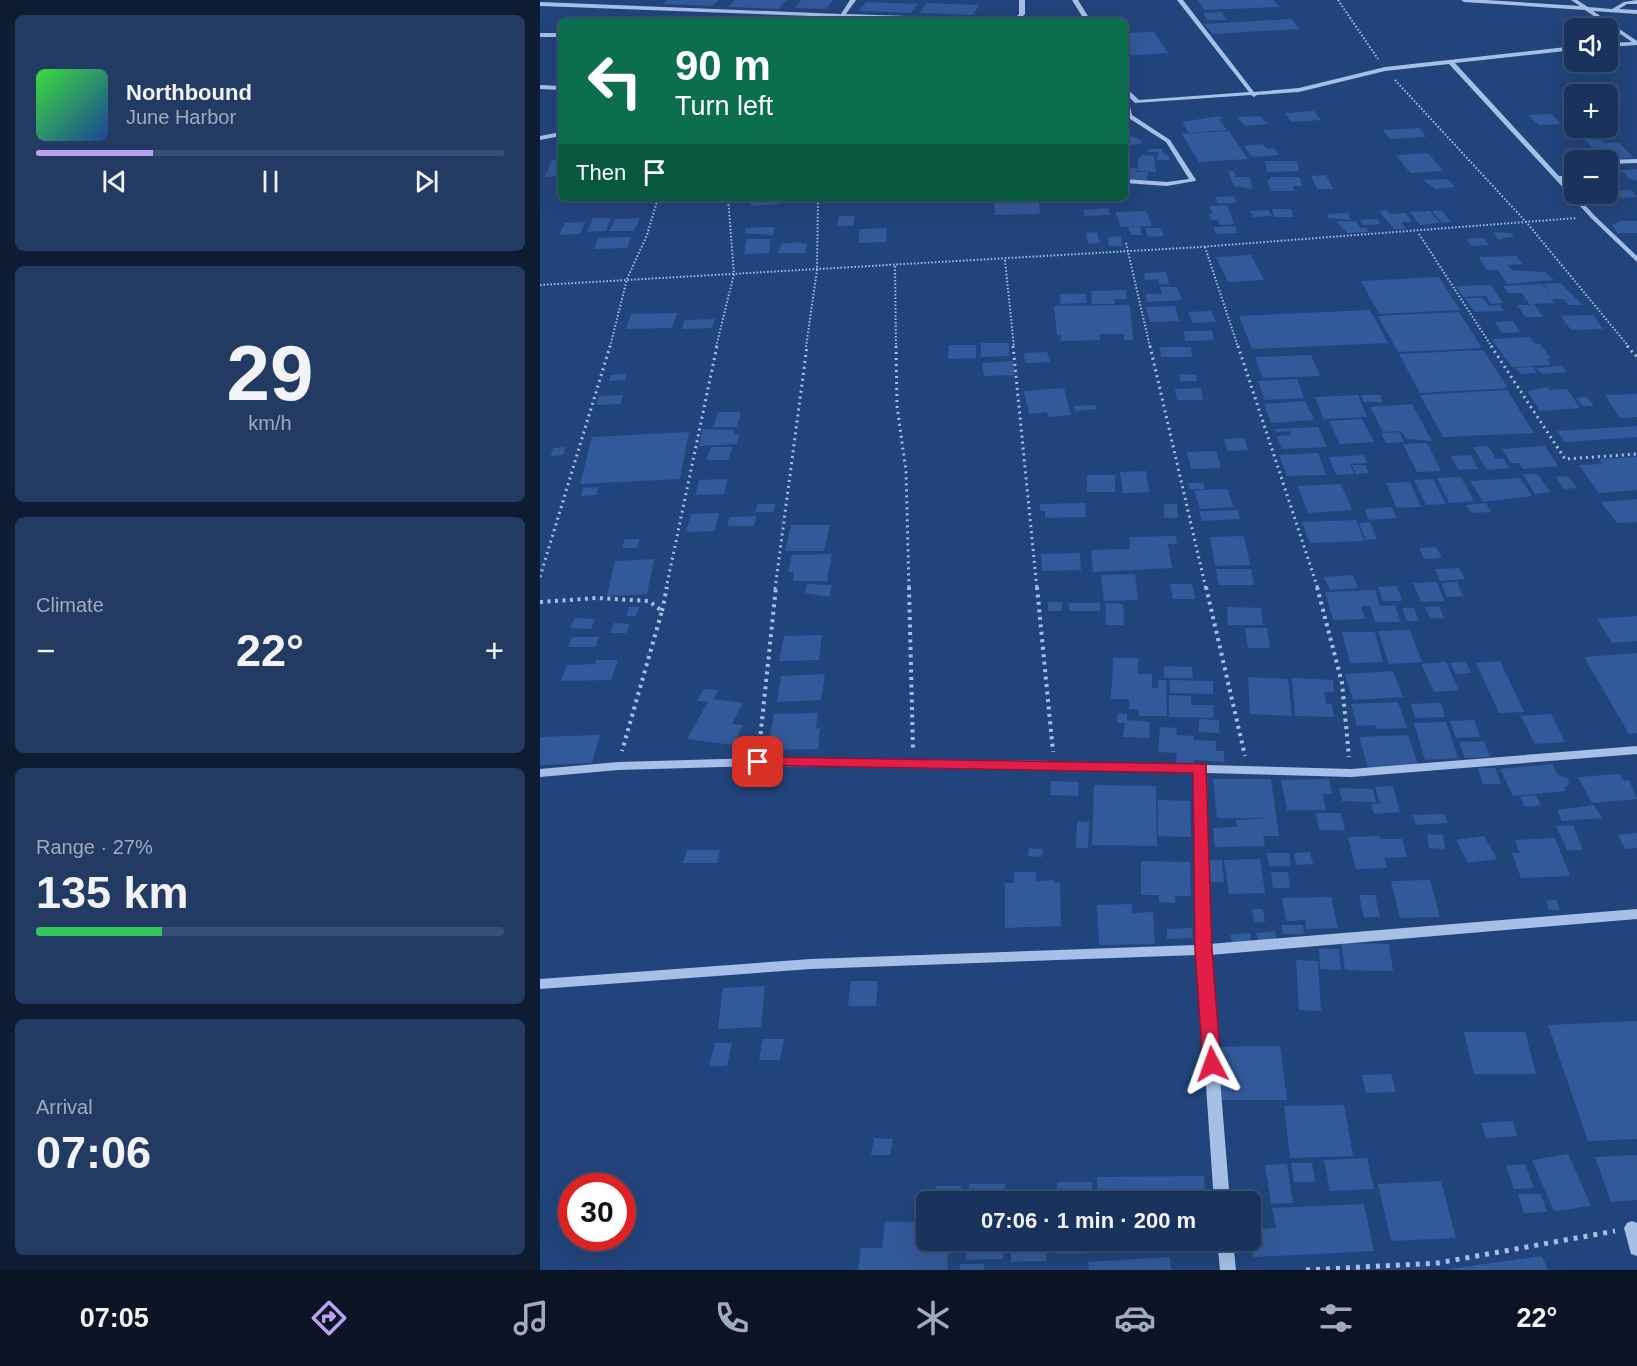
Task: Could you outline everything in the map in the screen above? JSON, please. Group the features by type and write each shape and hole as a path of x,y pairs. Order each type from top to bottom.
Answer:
{"street":[{"path":"840,18 853,0"},
{"path":"1020,18 1022,0"},
{"path":"1075,0 1086,18"},
{"path":"1180,0 1254,95"},
{"path":"1464,0 1588,11 1637,12"},
{"path":"1574,0 1637,43"},
{"path":"1612,0 1621,6"},
{"path":"1610,12 1621,6 1637,2"},
{"path":"540,6 933,18"},
{"path":"540,35 558,35"},
{"path":"1618,44 1637,43"},
{"path":"1128,102 1254,95 1299,90 1385,69 1564,49"},
{"path":"1450,61 1593,217 1637,260"},
{"path":"540,87 558,88"},
{"path":"1128,92 1137,102"},
{"path":"1128,112 1129,116 1168,141 1193,180 1167,184 1128,181"},
{"path":"540,138 558,135"},
{"path":"1618,164 1637,161"},
{"path":"1558,178 1564,178"},
{"path":"540,773 618,766 758,762 1054,765 1351,773 1637,750"},
{"path":"1201,768 1203,950 1221,1191"},
{"path":"540,984 811,964 1203,950 1637,914"},
{"path":"1632,1228 1637,1249"},
{"path":"1227,1251 1228,1270"}],"path":[{"path":"1338,0 1385,69 1527,223 1585,297 1637,357"},
{"path":"540,577 605,368 627,279 647,235 657,201"},
{"path":"618,766 662,611 706,389 734,274 728,201"},
{"path":"758,762 781,534 817,270 818,201"},
{"path":"540,285 1130,253 1419,233 1593,217"},
{"path":"1419,233 1565,459 1578,460 1637,454"},
{"path":"1126,243 1247,769"},
{"path":"1206,247 1314,575 1342,683 1351,773"},
{"path":"1005,260 1054,765"},
{"path":"895,266 897,406 906,471 914,763"},
{"path":"540,602 597,598 649,601 662,611"},
{"path":"1306,1270 1438,1263 1632,1228"}],"building":[{"path":"667,0 719,0 712,6 663,4"},
{"path":"735,0 787,0 778,9 728,7"},
{"path":"801,0 833,0 826,9 795,8"},
{"path":"1198,0 1274,0 1279,7 1204,10"},
{"path":"866,2 918,4 911,13 859,11"},
{"path":"926,3 979,5 973,15 920,13"},
{"path":"1222,12 1226,20 1207,20 1203,13"},
{"path":"1291,19 1300,29 1212,34 1204,24"},
{"path":"1154,32 1168,53 1128,56 1128,33"},
{"path":"1314,111 1321,120 1291,122 1285,113"},
{"path":"1551,114 1562,124 1539,125 1528,115"},
{"path":"1220,116 1222,119 1219,119 1227,130 1189,133 1182,122"},
{"path":"1260,116 1267,124 1245,126 1237,117"},
{"path":"1419,128 1426,137 1390,139 1383,130"},
{"path":"1229,131 1248,159 1199,162 1182,134"},
{"path":"1128,136 1136,137 1144,143 1131,145 1128,143"},
{"path":"1584,139 1600,139 1604,143 1619,143 1634,158 1618,159 1618,150 1596,150"},
{"path":"1263,144 1267,149 1274,148 1279,155 1252,157 1244,146"},
{"path":"1148,149 1162,149 1163,153 1168,155 1161,156 1169,156 1169,160 1157,160 1158,152 1148,152"},
{"path":"1428,153 1443,171 1410,173 1396,155"},
{"path":"1142,155 1154,156 1156,172 1138,171 1138,160"},
{"path":"558,159 558,176 545,177 552,160"},
{"path":"1265,161 1297,161 1299,171 1267,172"},
{"path":"1130,168 1137,168 1137,172 1148,172 1147,180 1128,179 1128,172"},
{"path":"1637,169 1637,181 1630,179 1621,170"},
{"path":"1228,171 1234,171 1236,177 1250,177 1252,189 1234,186"},
{"path":"1326,175 1333,189 1317,189 1311,176"},
{"path":"1270,177 1300,177 1302,186 1293,186 1294,191 1271,191 1267,180 1270,180"},
{"path":"1448,179 1455,187 1435,189 1423,180"},
{"path":"1631,190 1637,197 1622,198 1618,191"},
{"path":"1234,196 1236,203 1217,203 1216,197"},
{"path":"751,201 780,201 779,204 751,206"},
{"path":"994,201 1039,201 1040,214 995,215"},
{"path":"1227,205 1234,224 1220,225 1218,220 1211,220 1209,214 1213,214 1209,206"},
{"path":"1108,208 1110,215 1085,216 1083,210"},
{"path":"1272,209 1291,209 1294,217 1274,217"},
{"path":"1268,210 1272,216 1253,217 1250,211"},
{"path":"1387,210 1390,214 1406,213 1412,222 1401,222 1406,229 1394,229 1379,211"},
{"path":"1441,210 1451,222 1442,223 1432,211"},
{"path":"1146,211 1152,226 1121,227 1115,212"},
{"path":"1430,211 1440,223 1420,225 1410,212"},
{"path":"1348,213 1351,220 1328,218 1327,214"},
{"path":"839,216 855,216 853,226 837,226"},
{"path":"593,218 611,218 606,231 587,232"},
{"path":"640,218 634,231 609,231 615,219"},
{"path":"1377,219 1380,224 1363,225 1360,220"},
{"path":"1336,221 1356,221 1361,228 1366,228 1369,232 1347,233"},
{"path":"1620,221 1637,221 1637,233 1618,233 1612,225"},
{"path":"585,222 580,234 559,235 565,223"},
{"path":"1235,226 1237,233 1216,234 1214,227"},
{"path":"774,227 773,235 745,233 746,228"},
{"path":"1128,227 1140,227 1142,235 1131,235"},
{"path":"887,228 886,242 858,243 860,229"},
{"path":"1145,228 1160,228 1164,236 1148,237"},
{"path":"1097,232 1100,243 1088,244 1086,233"},
{"path":"1493,232 1511,233 1514,237 1498,239"},
{"path":"1121,236 1122,246 1109,246 1108,237"},
{"path":"631,237 627,248 594,249 598,238"},
{"path":"1484,238 1489,245 1472,246 1467,239"},
{"path":"747,239 771,239 769,253 744,254"},
{"path":"798,242 807,244 805,253 778,253 781,244"},
{"path":"1251,255 1264,280 1228,282 1216,257"},
{"path":"1516,256 1522,264 1508,265 1512,270 1545,272 1554,280 1507,284 1498,270 1487,270 1479,257"},
{"path":"1166,272 1169,284 1159,284 1158,279 1145,280 1144,273"},
{"path":"1439,277 1460,310 1379,314 1361,281"},
{"path":"1560,283 1583,305 1569,305 1564,299 1551,299 1554,303 1534,304 1543,317 1525,317 1517,305 1530,305 1522,293 1508,293 1503,286 1542,284 1550,292 1544,284"},
{"path":"1491,285 1503,303 1491,304 1486,296 1463,297 1456,286"},
{"path":"1160,287 1177,287 1182,300 1147,302 1145,294 1162,294"},
{"path":"1126,290 1127,299 1114,299 1115,304 1092,304 1091,291"},
{"path":"1060,294 1086,294 1087,303 1061,304"},
{"path":"1465,298 1483,298 1489,306 1500,305 1504,311 1474,312"},
{"path":"1130,305 1133,340 1124,340 1124,334 1099,334 1100,340 1061,341 1061,335 1057,335 1054,306"},
{"path":"1175,306 1179,321 1150,322 1146,307"},
{"path":"1370,310 1388,343 1252,349 1239,316"},
{"path":"1211,311 1216,322 1193,323 1188,312"},
{"path":"1459,312 1482,348 1398,352 1378,316"},
{"path":"677,313 672,328 626,329 631,314"},
{"path":"1593,315 1603,329 1571,330 1561,316"},
{"path":"715,319 712,328 682,329 684,320"},
{"path":"1513,321 1520,332 1502,333 1495,322"},
{"path":"1184,331 1212,331 1214,340 1185,341"},
{"path":"1530,337 1535,344 1540,344 1551,359 1547,359 1551,365 1512,367 1491,339"},
{"path":"981,343 1009,343 1009,356 981,357"},
{"path":"949,345 976,345 976,358 948,359"},
{"path":"1160,347 1191,347 1192,357 1161,357"},
{"path":"1483,350 1508,388 1420,393 1399,354"},
{"path":"1047,352 1050,362 1026,363 1023,353"},
{"path":"1311,355 1320,376 1263,378 1255,357"},
{"path":"1013,361 1015,375 984,376 982,363"},
{"path":"1562,366 1567,372 1542,374 1536,368"},
{"path":"1533,367 1537,373 1521,374 1516,368"},
{"path":"627,374 625,380 609,381 611,375"},
{"path":"1180,374 1196,375 1197,381 1180,381"},
{"path":"1297,379 1304,398 1265,400 1258,381"},
{"path":"1548,387 1549,390 1567,389 1580,408 1540,411 1527,391"},
{"path":"1064,388 1071,415 1048,417 1047,412 1029,414 1024,391"},
{"path":"1201,388 1203,400 1177,400 1175,389"},
{"path":"1507,390 1534,433 1443,437 1420,395"},
{"path":"1637,394 1637,417 1620,418 1605,395"},
{"path":"623,395 620,404 596,405 599,396"},
{"path":"1358,395 1367,417 1324,419 1315,397"},
{"path":"1361,395 1380,395 1383,402 1364,402"},
{"path":"1587,397 1594,406 1583,406 1576,398"},
{"path":"1305,401 1314,420 1271,423 1264,404"},
{"path":"1412,404 1432,441 1406,439 1401,431 1383,432 1370,407"},
{"path":"1096,405 1097,409 1076,411 1074,406"},
{"path":"718,412 741,412 737,427 713,427"},
{"path":"1362,419 1374,442 1340,444 1329,421"},
{"path":"1637,426 1637,437 1565,442 1557,431"},
{"path":"1318,427 1327,447 1282,449 1277,436 1291,435 1290,431 1276,432 1275,429"},
{"path":"703,429 735,430 734,434 739,434 737,444 699,446"},
{"path":"689,432 680,479 580,484 592,437"},
{"path":"1399,432 1404,442 1386,443 1381,433"},
{"path":"1244,438 1248,450 1227,451 1224,439"},
{"path":"1427,443 1441,471 1417,472 1403,444"},
{"path":"1488,446 1496,459 1503,458 1509,468 1487,470 1473,447"},
{"path":"1545,446 1558,466 1523,469 1519,463 1511,463 1502,449"},
{"path":"565,447 563,455 551,456 553,448"},
{"path":"711,447 733,447 728,460 706,460"},
{"path":"1216,451 1221,468 1191,469 1187,452"},
{"path":"1318,453 1326,475 1287,476 1279,455"},
{"path":"1364,455 1367,463 1350,464 1354,474 1336,475 1329,457"},
{"path":"1471,455 1478,469 1458,470 1451,456"},
{"path":"1637,457 1637,490 1599,493 1579,465 1602,464 1599,459"},
{"path":"1352,465 1365,465 1369,473 1356,474"},
{"path":"1146,471 1149,492 1123,493 1120,472"},
{"path":"1523,474 1538,474 1550,492 1535,494"},
{"path":"1087,475 1115,475 1115,492 1087,492"},
{"path":"1568,476 1577,488 1564,489 1556,477"},
{"path":"1461,477 1474,501 1449,503 1437,478"},
{"path":"1520,478 1532,496 1483,502 1470,481"},
{"path":"727,479 724,494 696,495 699,480"},
{"path":"1433,479 1446,504 1426,505 1414,480"},
{"path":"1410,482 1421,507 1397,508 1386,483"},
{"path":"1188,483 1203,483 1205,489 1190,489"},
{"path":"1341,484 1352,510 1308,513 1298,486"},
{"path":"598,487 597,495 581,496 583,488"},
{"path":"1227,489 1234,507 1200,509 1194,490"},
{"path":"1637,499 1637,522 1617,523 1601,502"},
{"path":"1085,503 1086,517 1045,518 1045,511 1040,511 1040,504"},
{"path":"1486,503 1491,512 1471,513 1466,505"},
{"path":"758,504 775,504 773,512 755,512"},
{"path":"1164,504 1177,504 1178,518 1164,518"},
{"path":"1392,507 1397,518 1369,520 1364,509"},
{"path":"1237,510 1240,519 1202,521 1199,511"},
{"path":"719,513 715,531 686,532 691,514"},
{"path":"756,516 754,526 727,526 730,517"},
{"path":"1356,520 1364,541 1310,543 1302,522"},
{"path":"1370,522 1377,539 1366,540 1359,523"},
{"path":"791,525 830,525 824,551 785,551"},
{"path":"1176,536 1177,544 1168,544 1172,568 1093,572 1091,550 1130,549 1129,537"},
{"path":"1244,536 1250,565 1215,566 1210,537"},
{"path":"625,539 640,539 637,548 622,548"},
{"path":"1436,547 1442,558 1424,559 1419,548"},
{"path":"1080,553 1081,570 1042,571 1041,554"},
{"path":"832,554 827,581 793,581 794,572 788,572 792,555"},
{"path":"654,559 647,594 607,596 615,561"},
{"path":"1459,568 1465,579 1440,581 1435,569"},
{"path":"1216,569 1251,569 1254,585 1219,585"},
{"path":"1135,574 1138,600 1104,601 1101,575"},
{"path":"1353,575 1358,588 1330,590 1324,577"},
{"path":"1437,582 1444,601 1421,602 1413,583"},
{"path":"1457,582 1463,596 1447,597 1441,583"},
{"path":"807,584 832,585 829,597 805,593"},
{"path":"1170,584 1192,584 1195,599 1173,599"},
{"path":"1397,586 1402,601 1383,601 1378,587"},
{"path":"1375,590 1380,606 1395,605 1401,622 1375,622 1370,606 1361,606 1365,619 1333,620 1325,592"},
{"path":"1048,602 1062,602 1062,611 1048,611"},
{"path":"1069,603 1100,603 1100,611 1069,611"},
{"path":"1105,603 1123,604 1124,625 1106,625"},
{"path":"1439,606 1444,618 1430,618 1425,607"},
{"path":"629,607 639,607 636,616 626,616"},
{"path":"1227,607 1261,608 1263,625 1228,625"},
{"path":"1402,608 1414,608 1419,621 1407,621"},
{"path":"1637,616 1637,641 1612,643 1597,619"},
{"path":"575,618 595,619 591,629 570,628"},
{"path":"614,623 630,624 626,633 610,633"},
{"path":"1245,628 1267,628 1270,648 1248,648"},
{"path":"1410,630 1422,662 1389,664 1378,631"},
{"path":"1342,632 1375,632 1383,662 1350,663"},
{"path":"822,635 819,660 779,661 784,636"},
{"path":"572,637 599,637 595,647 568,647"},
{"path":"1637,653 1637,733 1629,734 1584,657"},
{"path":"1113,658 1138,658 1138,674 1152,674 1152,688 1158,688 1158,680 1166,680 1167,716 1139,716 1139,710 1129,709 1129,699 1111,699 1111,687 1124,688 1112,687"},
{"path":"596,660 618,660 611,680 561,681 567,665 595,664"},
{"path":"1500,661 1524,712 1499,713 1476,663"},
{"path":"1446,662 1459,690 1434,692 1421,664"},
{"path":"1466,662 1471,673 1456,674 1450,663"},
{"path":"1164,666 1192,667 1193,678 1164,678"},
{"path":"1393,671 1403,697 1353,700 1345,674"},
{"path":"825,674 821,700 777,702 781,676"},
{"path":"1248,677 1288,679 1292,716 1250,714"},
{"path":"1292,678 1333,680 1334,692 1324,692 1326,704 1332,704 1334,717 1295,716"},
{"path":"1170,680 1213,681 1213,694 1170,693"},
{"path":"704,689 719,690 713,699 743,703 732,724 743,725 733,745 687,739 708,702 697,701"},
{"path":"1169,695 1191,696 1191,705 1213,705 1214,718 1169,717"},
{"path":"1398,702 1407,728 1377,729 1376,725 1357,726 1351,704"},
{"path":"1441,703 1445,717 1415,718 1411,704"},
{"path":"818,713 816,729 820,728 818,749 768,750 774,714"},
{"path":"1118,713 1127,714 1127,720 1150,722 1149,738 1123,737 1125,723 1117,723"},
{"path":"1551,714 1565,742 1535,744 1521,716"},
{"path":"1199,719 1219,720 1219,733 1199,732"},
{"path":"1474,720 1480,737 1456,738 1450,721"},
{"path":"1446,722 1458,758 1425,760 1414,723"},
{"path":"1160,727 1177,728 1176,735 1194,736 1194,740 1216,741 1216,751 1224,751 1224,762 1194,760 1193,764 1176,762 1177,753 1158,752"},
{"path":"600,735 592,763 540,765 540,737"},
{"path":"1408,735 1418,765 1368,767 1359,737"},
{"path":"1484,741 1490,757 1465,758 1459,742"},
{"path":"1552,764 1558,775 1568,778 1569,785 1564,787 1566,791 1513,796 1500,769"},
{"path":"1478,768 1495,768 1501,784 1483,784"},
{"path":"1619,774 1624,781 1629,780 1637,799 1592,803 1578,777"},
{"path":"1213,779 1271,779 1279,836 1263,836 1265,846 1215,847 1213,828 1237,827 1236,820 1269,818 1217,818"},
{"path":"1329,779 1332,794 1323,794 1326,810 1287,810 1281,780"},
{"path":"1051,781 1079,782 1078,796 1050,795"},
{"path":"1094,785 1156,786 1157,846 1092,845"},
{"path":"1393,786 1400,812 1374,814 1371,804 1380,803 1375,787"},
{"path":"1339,788 1373,789 1376,802 1342,801"},
{"path":"1536,795 1541,805 1525,807 1520,797"},
{"path":"1158,800 1190,801 1191,837 1158,836"},
{"path":"1594,805 1602,818 1562,821 1557,810"},
{"path":"1316,813 1341,813 1345,830 1319,830"},
{"path":"1444,814 1448,823 1416,825 1413,815"},
{"path":"1077,822 1089,822 1088,848 1076,848"},
{"path":"1573,825 1583,850 1567,850 1556,826"},
{"path":"1637,833 1637,848 1625,849 1618,835"},
{"path":"1427,834 1443,835 1445,849 1429,848"},
{"path":"1380,836 1380,839 1402,839 1407,857 1384,858 1387,868 1356,869 1348,837"},
{"path":"1484,836 1497,859 1468,863 1456,840"},
{"path":"1555,838 1570,876 1521,878 1512,853 1520,853 1515,840"},
{"path":"1029,848 1043,849 1042,857 1028,856"},
{"path":"687,850 720,850 717,863 683,863"},
{"path":"1310,852 1313,864 1296,865 1294,853"},
{"path":"1267,853 1289,853 1291,866 1269,866"},
{"path":"1260,859 1265,893 1229,894 1224,860"},
{"path":"1209,860 1222,860 1224,882 1211,882"},
{"path":"1141,861 1190,862 1191,896 1175,896 1175,903 1159,902 1159,895 1141,895"},
{"path":"1014,872 1036,872 1036,881 1054,880 1054,883 1060,883 1061,926 1005,928 1005,883 1014,883"},
{"path":"1271,872 1288,872 1290,888 1273,888"},
{"path":"1430,880 1440,917 1400,918 1391,881"},
{"path":"1359,895 1375,895 1380,917 1364,917"},
{"path":"1331,897 1338,928 1306,929 1305,920 1286,921 1282,898"},
{"path":"1546,900 1556,900 1560,910 1549,910"},
{"path":"1132,904 1132,913 1153,912 1155,944 1099,945 1097,905"},
{"path":"1252,909 1263,909 1265,922 1254,922"},
{"path":"1281,925 1303,925 1304,934 1283,934"},
{"path":"1192,928 1193,938 1167,939 1167,929"},
{"path":"1275,931 1277,941 1259,942 1256,933"},
{"path":"1250,933 1251,941 1232,943 1230,935"},
{"path":"1341,943 1389,944 1393,971 1345,970"},
{"path":"1319,948 1339,949 1341,970 1320,969"},
{"path":"1296,960 1318,961 1321,1011 1299,1010"},
{"path":"851,981 878,981 876,1006 848,1006"},
{"path":"765,986 761,1027 718,1029 723,988"},
{"path":"1637,1021 1637,1139 1588,1141 1548,1025"},
{"path":"1464,1032 1525,1032 1536,1074 1474,1074"},
{"path":"763,1039 784,1039 780,1060 759,1060"},
{"path":"715,1043 732,1043 727,1066 709,1066"},
{"path":"1280,1046 1287,1100 1218,1100 1214,1047"},
{"path":"1391,1074 1396,1092 1366,1093 1362,1075"},
{"path":"1344,1105 1353,1156 1290,1158 1284,1106"},
{"path":"1513,1121 1517,1136 1486,1138 1481,1123"},
{"path":"874,1138 893,1139 890,1155 871,1155"},
{"path":"1568,1154 1591,1206 1554,1211 1532,1160"},
{"path":"1637,1155 1637,1200 1611,1202 1595,1157"},
{"path":"1367,1158 1374,1189 1330,1191 1324,1160"},
{"path":"1291,1163 1312,1163 1315,1182 1294,1182"},
{"path":"1287,1164 1293,1203 1271,1204 1265,1165"},
{"path":"1525,1164 1534,1188 1514,1189 1506,1166"},
{"path":"1204,1176 1205,1191 1098,1191 1097,1177"},
{"path":"1441,1181 1456,1238 1391,1241 1378,1184"},
{"path":"1057,1182 1092,1182 1092,1191 1057,1191"},
{"path":"969,1184 1005,1184 1005,1191 969,1191"},
{"path":"936,1186 961,1186 961,1191 936,1191"},
{"path":"1518,1194 1541,1194 1547,1212 1524,1213"},
{"path":"1364,1204 1374,1251 1253,1257 1253,1251 1261,1251 1261,1229 1276,1228 1272,1208"},
{"path":"885,1222 916,1222 916,1251 948,1251 947,1270 858,1270 861,1248 882,1248"},
{"path":"966,1251 1003,1251 1003,1259 966,1260"},
{"path":"1011,1251 1046,1251 1046,1261 1011,1262"},
{"path":"1057,1251 1094,1251 1094,1253 1057,1254"},
{"path":"1542,1256 1548,1270 1449,1270 1449,1269"},
{"path":"1170,1257 1171,1270 1089,1270 1088,1262"},
{"path":"960,1264 984,1264 984,1270 960,1270"}],"route":[{"path":"758,762 1201,768 1203,950 1212,1064"}]}
